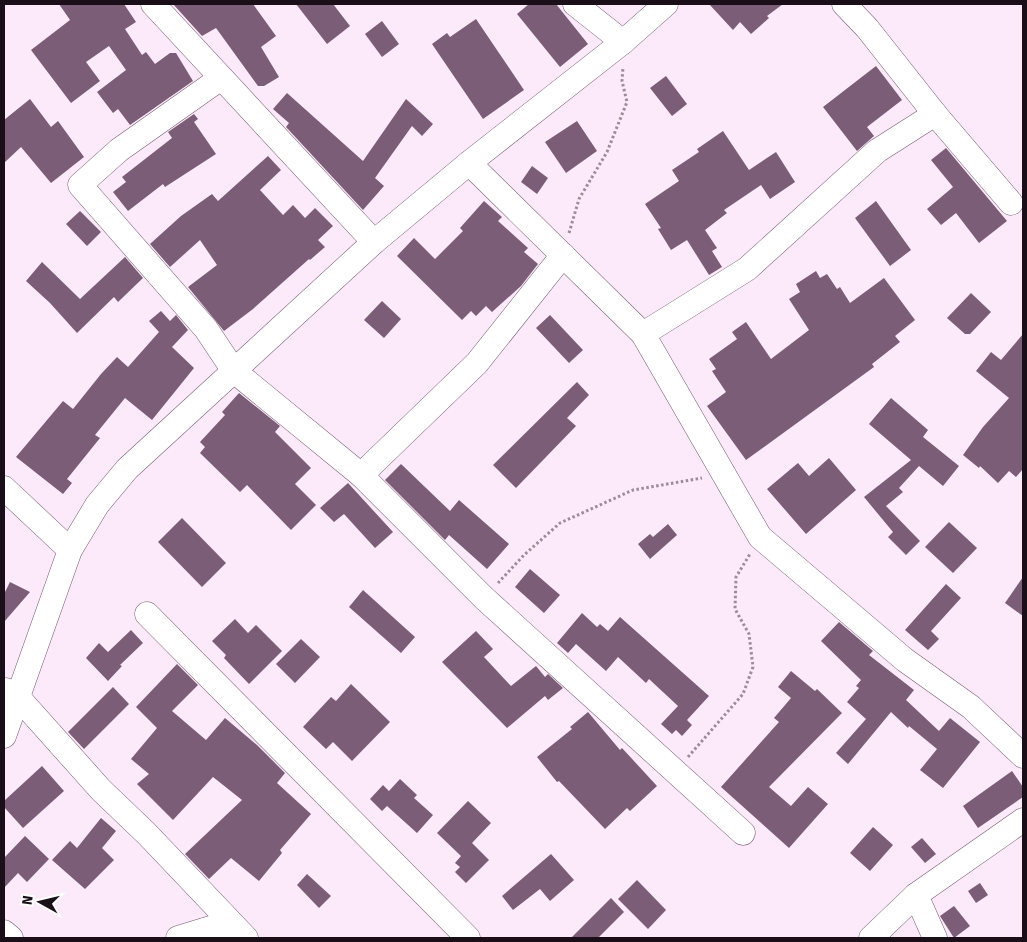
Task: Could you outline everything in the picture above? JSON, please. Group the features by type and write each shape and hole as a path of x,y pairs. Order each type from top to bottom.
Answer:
{"street":[{"path":"153,4 374,242"},
{"path":"575,4 623,42"},
{"path":"4,736 11,693 70,550 97,505 127,469 374,242 469,163 623,42 666,4"},
{"path":"844,4 867,28 935,114 1011,203"},
{"path":"221,78 119,150 80,185 206,330 234,371 361,475 484,598 676,770 743,833"},
{"path":"643,334 748,268 878,151 935,114"},
{"path":"469,163 643,334 760,537 905,660 970,707 1023,756"},
{"path":"361,475 477,363 563,255"},
{"path":"4,488 70,550"},
{"path":"147,614 468,938"},
{"path":"11,693 101,790 147,834 241,934"},
{"path":"871,938 916,895 1023,820"},
{"path":"916,895 935,938"},
{"path":"178,938 214,927 241,934"},
{"path":"4,932 11,938"}],"path":[{"path":"563,255 579,199 607,152 627,102 622,81 623,42"},
{"path":"484,598 524,555 560,523 633,490 724,474"},
{"path":"676,770 744,694 753,667 749,634 735,609 736,577 760,537"}],"building":[{"path":"59,4 124,4 136,22 125,29 142,55 146,52 155,64 170,53 176,53 193,81 130,125 118,109 113,113 97,92 126,70 109,46 86,62 100,81 71,103 31,50 70,20"},
{"path":"173,4 253,4 276,36 261,47 279,77 264,86 258,86 216,28 202,36"},
{"path":"296,4 333,4 350,26 327,44"},
{"path":"529,4 556,4 588,44 560,67 517,14"},
{"path":"709,4 783,4 767,16 769,18 751,34 740,22 733,30"},
{"path":"476,19 524,90 483,119 432,44 447,33 450,37"},
{"path":"382,21 399,44 382,57 365,34"},
{"path":"876,66 902,100 867,127 874,136 857,151 823,107"},
{"path":"666,76 687,104 672,116 650,88"},
{"path":"287,93 363,161 406,99 433,124 422,136 412,126 375,178 384,186 363,210 286,127 289,123 273,109"},
{"path":"30,99 51,127 58,121 84,157 51,183 21,147 4,163 4,120"},
{"path":"194,114 198,119 194,122 216,154 165,187 163,184 128,211 113,192 126,182 122,177 172,138 168,132"},
{"path":"577,121 597,151 566,173 545,142"},
{"path":"723,131 749,170 776,152 795,182 770,199 761,185 724,210 727,213 705,230 717,248 712,251 722,267 709,275 687,240 671,250 658,229 661,228 645,204 679,181 672,170 699,152 697,149"},
{"path":"946,148 1007,221 979,243 956,213 941,225 927,209 953,187 931,160"},
{"path":"268,156 281,170 260,190 283,215 293,205 305,218 315,208 333,226 318,240 325,247 253,309 224,331 188,287 217,265 200,240 170,267 150,244 181,216 212,194 218,201"},
{"path":"532,166 548,178 537,194 521,182"},
{"path":"484,201 502,217 498,221 528,248 524,252 538,264 521,286 492,312 486,306 476,316 471,311 462,320 397,256 414,238 435,259 463,231 460,228"},
{"path":"876,201 911,250 890,266 855,218"},
{"path":"80,211 101,232 87,246 66,224"},
{"path":"125,257 143,278 118,302 114,297 77,333 50,303 26,281 42,262 80,299"},
{"path":"816,271 820,278 827,274 837,289 840,287 850,303 884,278 915,320 895,336 900,342 872,364 874,367 746,460 707,406 726,392 712,371 716,369 709,359 737,339 732,332 746,322 771,359 809,330 789,299 800,292 796,284"},
{"path":"971,293 991,312 970,334 965,334 947,318"},
{"path":"382,301 401,319 384,338 364,320"},
{"path":"161,311 170,321 176,315 188,330 172,347 194,368 152,420 125,398 95,435 100,438 67,479 72,483 63,494 16,457 63,401 73,409 117,357 128,367 159,332 149,321"},
{"path":"550,315 583,350 569,363 536,328"},
{"path":"1023,334 1023,469 1016,477 1009,471 998,483 980,466 979,468 963,455 983,427 1009,398 976,371 991,352 1001,360"},
{"path":"577,382 589,395 567,418 576,426 516,488 493,465"},
{"path":"239,393 280,426 275,432 311,468 295,484 316,505 291,530 247,485 240,492 200,453 205,447 200,442 225,415 222,412"},
{"path":"891,398 928,430 923,437 959,466 943,486 919,466 899,488 903,492 886,506 920,541 906,555 888,537 893,532 864,497 911,460 869,424"},
{"path":"829,458 856,490 806,534 767,489 798,463 809,476"},
{"path":"401,464 450,511 459,500 509,544 487,569 449,535 445,540 385,480"},
{"path":"348,483 393,532 375,548 344,514 334,522 320,508"},
{"path":"182,518 226,563 202,587 158,542"},
{"path":"949,522 977,548 953,573 925,547"},
{"path":"668,524 677,535 650,559 638,544 650,534 653,537"},
{"path":"530,569 560,595 544,613 515,587"},
{"path":"1023,577 1023,616 1005,603"},
{"path":"10,582 30,592 4,622 4,594"},
{"path":"946,584 961,598 931,631 939,639 928,650 905,630"},
{"path":"363,590 415,637 401,653 349,607"},
{"path":"582,613 597,627 600,624 608,631 620,617 709,696 687,720 692,725 682,736 676,730 672,734 661,724 678,706 649,679 646,683 618,657 606,671 576,644 568,653 557,643"},
{"path":"235,619 248,633 256,625 282,651 249,684 224,658 226,655 212,641"},
{"path":"839,622 873,651 869,655 914,690 906,700 939,731 950,718 980,742 943,788 920,770 937,749 909,726 908,728 891,712 848,764 836,753 866,719 847,702 859,688 856,686 861,680 821,641"},
{"path":"131,630 143,643 120,665 122,666 108,681 86,658 99,643 108,652"},
{"path":"476,631 493,649 484,657 511,686 536,666 545,677 548,674 563,688 548,700 545,696 507,728 442,662"},
{"path":"301,639 320,657 295,683 276,664"},
{"path":"177,664 198,685 172,711 206,740 225,718 257,745 285,773 277,783 311,814 280,850 282,853 259,881 231,858 209,879 185,854 242,800 213,777 173,820 137,784 149,774 131,759 157,728 136,707"},
{"path":"791,671 815,691 817,689 842,713 769,787 791,806 808,787 828,804 789,848 721,787 779,722 774,718 791,698 778,687"},
{"path":"351,684 390,722 352,761 333,742 326,749 303,727 331,697 336,701"},
{"path":"113,687 129,704 84,749 68,732"},
{"path":"588,712 620,750 622,748 657,786 630,811 627,808 605,829 559,781 557,782 537,757 572,729 570,727"},
{"path":"42,766 64,791 23,828 4,807 4,801"},
{"path":"1012,771 1023,787 1023,797 978,828 963,806"},
{"path":"400,779 417,795 414,798 433,815 417,833 387,806 382,811 370,799 383,785 389,791"},
{"path":"468,801 491,823 472,843 489,860 466,883 455,872 460,867 455,863 461,856 437,833"},
{"path":"101,818 116,831 102,848 114,860 85,889 52,860 70,841 77,848"},
{"path":"873,827 893,845 870,871 850,853"},
{"path":"25,836 49,859 27,882 18,873 4,888 4,858"},
{"path":"922,838 936,854 925,863 911,847"},
{"path":"551,854 574,880 550,901 540,889 513,910 502,896"},
{"path":"307,874 331,896 319,908 297,885"},
{"path":"637,880 666,910 648,929 618,899"},
{"path":"980,883 988,895 976,903 968,891"},
{"path":"611,898 624,912 598,938 571,938"},
{"path":"954,906 970,926 954,938 940,916"}]}
